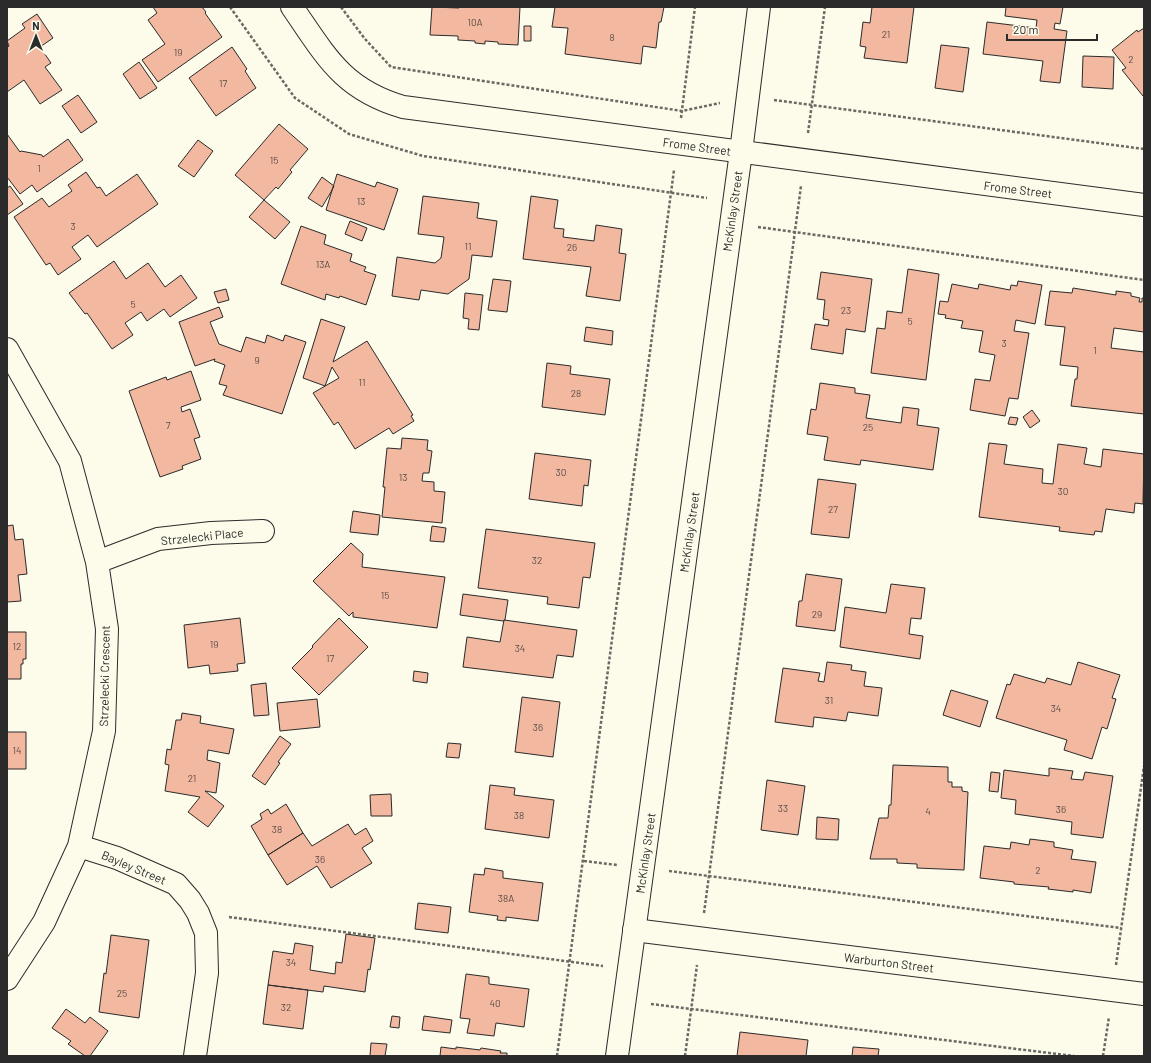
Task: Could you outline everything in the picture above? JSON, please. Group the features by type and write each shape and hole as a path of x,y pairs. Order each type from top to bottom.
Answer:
{"street":[{"name":"Frome Street","path":"292,7 331,63 340,72 362,90 385,101 403,107 1144,205"},
{"name":"McKinlay Street","path":"618,1056 759,7"},
{"name":"Strzelecki Crescent","path":"7,349 70,461 97,562 107,629 104,731 79,846 44,922 7,979"},
{"name":"Strzelecki Place","path":"97,562 158,539 211,533 263,531"},
{"name":"Bayley Street","path":"79,846 117,858 176,884 190,900 198,913 206,933 207,973 195,1056"},
{"name":"Warburton Street","path":"634,930 1144,994"}],"path":[{"path":"557,1056 584,860 695,7"},
{"path":"685,1056 825,7"},
{"path":"731,223 1144,280"},
{"path":"1103,1056 1144,766"},
{"path":"584,860 1121,928"},
{"path":"198,913 629,969"},
{"path":"625,1001 1074,1056"}],"building":[{"path":"153,7 202,7 222,37 158,82 142,60 165,44 148,20 157,13"},
{"path":"432,7 520,7 518,45 498,44 498,42 485,41 485,44 475,43 475,41 458,40 458,36 430,35"},
{"path":"555,7 664,7 661,22 659,22 656,48 643,46 641,64 565,54 568,28 552,27"},
{"path":"872,7 914,7 907,63 864,58 866,47 860,46 863,22 870,23"},
{"path":"1006,7 1063,7 1060,24 1055,23 1054,29 1067,31 1060,83 1040,81 1043,61 983,54 987,22 1036,28 1037,20 1005,16"},
{"path":"37,14 53,38 40,47 51,63 45,67 62,90 40,104 24,80 7,92 7,48 9,46 7,41 25,28 22,24"},
{"path":"524,26 531,26 531,41 524,41"},
{"path":"1144,28 1143,96 1122,70 1126,68 1112,50 1137,30 1138,32"},
{"path":"941,45 969,48 963,92 935,88"},
{"path":"232,47 247,69 245,71 256,88 216,116 189,78"},
{"path":"1083,56 1114,57 1113,89 1082,87"},
{"path":"139,62 157,88 140,99 123,74"},
{"path":"78,95 97,122 81,133 62,106"},
{"path":"279,124 308,149 290,170 292,172 278,189 276,187 264,200 235,175"},
{"path":"7,134 20,152 42,155 43,157 68,139 83,160 37,192 32,185 20,194 7,177"},
{"path":"198,140 213,151 194,177 178,166"},
{"path":"86,172 97,188 100,187 106,196 137,174 158,204 97,247 88,235 72,247 81,259 58,275 50,263 46,265 14,217 42,198 49,207 72,191 68,185"},
{"path":"337,174 375,187 377,182 398,189 384,230 326,210"},
{"path":"322,177 334,186 322,207 308,198"},
{"path":"10,186 23,204 7,215 7,188"},
{"path":"423,196 479,203 477,218 497,221 492,257 472,255 469,279 448,294 421,290 419,300 392,296 397,257 435,263 441,258 444,237 418,234"},
{"path":"531,196 558,200 554,228 564,229 563,237 594,241 596,225 622,229 619,253 626,254 620,301 586,296 591,267 523,259"},
{"path":"264,200 290,222 275,239 249,217"},
{"path":"350,221 367,228 362,241 345,234"},
{"path":"301,226 326,235 324,244 352,254 350,261 366,267 364,271 376,275 366,305 340,296 339,298 326,294 325,300 281,284"},
{"path":"114,261 126,279 148,263 165,287 181,275 197,298 170,317 164,309 147,321 141,312 125,323 133,335 112,349 87,313 85,314 69,293"},
{"path":"908,269 939,274 926,380 871,373 877,328 885,329 887,311 902,313"},
{"path":"821,272 872,279 865,332 846,329 843,354 811,349 815,324 828,326 829,320 823,319 825,300 817,299"},
{"path":"493,279 511,281 507,312 488,310"},
{"path":"1018,281 1042,285 1035,324 1016,320 1014,331 1029,333 1018,399 1009,398 1005,416 970,410 975,379 990,381 995,355 979,352 983,331 961,328 963,321 945,318 946,315 938,314 940,301 948,302 952,284 978,289 979,284 1010,290 1011,285 1017,286"},
{"path":"1073,288 1116,295 1116,291 1131,293 1131,296 1140,298 1139,302 1142,302 1142,298 1144,298 1144,332 1114,328 1111,348 1144,352 1144,414 1071,406 1078,367 1060,365 1065,327 1045,325 1050,291 1072,293"},
{"path":"226,289 229,300 218,303 214,292"},
{"path":"465,293 483,295 479,330 468,329 469,319 463,318"},
{"path":"219,307 223,317 210,322 219,344 241,352 246,337 265,343 267,335 283,341 285,335 306,342 282,414 223,395 227,386 219,384 225,365 214,361 215,359 195,366 179,322"},
{"path":"321,319 345,327 333,362 367,341 413,415 411,416 414,421 393,434 389,428 355,449 338,422 334,425 313,393 339,378 332,367 325,386 303,378"},
{"path":"586,327 613,331 612,345 584,341"},
{"path":"547,363 571,366 570,374 610,379 605,415 542,407"},
{"path":"191,371 201,400 181,407 182,412 190,409 200,437 194,439 201,459 182,466 183,469 160,477 129,391 166,377 167,380"},
{"path":"820,383 855,388 855,393 870,395 866,418 901,423 903,407 919,409 917,425 939,428 933,470 861,460 860,465 824,460 828,437 807,434 811,409 816,410"},
{"path":"1032,410 1040,421 1030,428 1023,417"},
{"path":"1010,417 1018,418 1016,425 1008,424"},
{"path":"402,438 428,440 427,450 432,451 429,473 423,473 422,481 434,482 434,491 445,492 442,523 382,517 387,448 401,449"},
{"path":"989,443 1007,445 1004,464 1043,469 1042,483 1053,484 1058,444 1087,448 1084,464 1101,467 1103,449 1144,454 1143,504 1135,503 1134,513 1106,509 1102,532 1095,531 1094,535 1059,531 1060,527 979,517"},
{"path":"535,453 591,460 588,486 584,485 582,506 529,499"},
{"path":"818,479 856,484 849,538 811,534"},
{"path":"353,511 380,515 378,535 350,532"},
{"path":"13,525 15,540 23,539 27,574 18,575 21,601 7,602 7,526"},
{"path":"432,526 446,528 444,542 430,541"},
{"path":"486,529 595,543 590,578 583,577 579,608 547,604 548,597 478,588"},
{"path":"351,543 363,554 362,567 445,577 437,628 353,617 353,612 349,616 313,581"},
{"path":"806,574 842,579 835,631 796,626 799,601 802,601"},
{"path":"891,584 925,588 921,619 911,618 909,634 923,636 920,659 840,647 845,607 886,613"},
{"path":"463,594 508,600 505,620 503,621 460,615"},
{"path":"240,618 245,663 237,664 238,671 210,674 209,665 188,668 184,625"},
{"path":"339,618 368,647 319,695 292,668"},
{"path":"504,620 577,630 573,657 557,655 553,678 463,667 467,637 500,642"},
{"path":"7,632 26,632 26,659 23,659 23,664 21,664 21,679 7,679"},
{"path":"827,662 852,665 851,670 866,672 864,686 882,688 878,716 848,712 846,721 814,717 813,727 775,722 783,668 820,673 818,681 824,682"},
{"path":"1078,662 1120,675 1112,698 1116,699 1107,729 1102,727 1092,759 1064,750 1067,740 996,718 1007,684 1010,685 1014,674 1045,683 1047,678 1071,685"},
{"path":"414,671 428,673 427,683 413,681"},
{"path":"266,683 269,715 254,716 251,685"},
{"path":"951,690 988,701 980,727 943,715"},
{"path":"522,697 560,702 553,757 515,752"},
{"path":"317,699 320,727 280,731 277,703"},
{"path":"182,713 201,716 200,723 234,729 229,754 208,750 207,760 220,763 216,793 205,791 224,806 208,827 188,812 200,797 165,791 169,765 165,764 167,749 171,750 176,720 181,720"},
{"path":"7,732 26,732 26,769 7,769"},
{"path":"280,736 291,744 278,762 280,763 265,785 252,776"},
{"path":"448,743 461,744 459,758 446,757"},
{"path":"893,765 948,767 948,782 952,782 952,787 962,787 962,791 968,792 964,870 917,868 917,864 897,863 897,859 870,859 879,818 888,818 889,805 891,805"},
{"path":"1049,768 1073,771 1071,779 1083,780 1085,772 1113,776 1103,838 1071,834 1072,822 1015,814 1016,800 1001,798 1004,770 1049,776"},
{"path":"991,772 1000,773 998,792 989,791"},
{"path":"767,780 805,786 798,835 761,830"},
{"path":"490,785 515,788 514,795 554,800 549,838 485,829"},
{"path":"391,794 392,816 371,816 370,795"},
{"path":"286,804 303,833 268,855 251,826 262,819 260,814 268,809 271,814"},
{"path":"817,817 839,819 838,840 816,839"},
{"path":"348,824 355,835 366,828 373,841 362,848 372,863 331,888 317,866 287,885 268,855 303,833 312,846"},
{"path":"1030,839 1054,842 1054,847 1073,850 1071,859 1096,862 1091,893 1073,890 1073,892 1048,889 1049,887 1014,884 1014,882 980,878 984,846 1010,849 1011,842 1029,845"},
{"path":"485,868 503,871 503,878 543,883 538,921 506,917 506,921 497,920 498,916 469,912 474,874 484,875"},
{"path":"418,903 451,907 448,933 415,929"},
{"path":"346,934 375,938 370,970 368,969 365,992 324,986 323,992 268,985 273,951 293,954 295,943 313,946 310,970 335,974 336,962 342,963"},
{"path":"111,935 149,940 139,1018 99,1012"},
{"path":"466,974 489,977 489,984 529,989 524,1027 496,1023 494,1036 467,1033 470,1019 460,1018"},
{"path":"268,985 308,990 303,1029 263,1024"},
{"path":"66,1009 85,1023 90,1017 108,1031 90,1056 85,1056 68,1044 71,1041 52,1028"},
{"path":"392,1016 400,1017 399,1028 390,1027"},
{"path":"424,1016 452,1020 450,1033 422,1030"},
{"path":"740,1032 808,1040 806,1056 737,1056"},
{"path":"371,1043 387,1044 385,1056 370,1056"},
{"path":"441,1047 480,1050 481,1048 501,1051 500,1053 507,1053 507,1056 440,1056"},
{"path":"853,1047 879,1049 878,1056 852,1056"}]}
